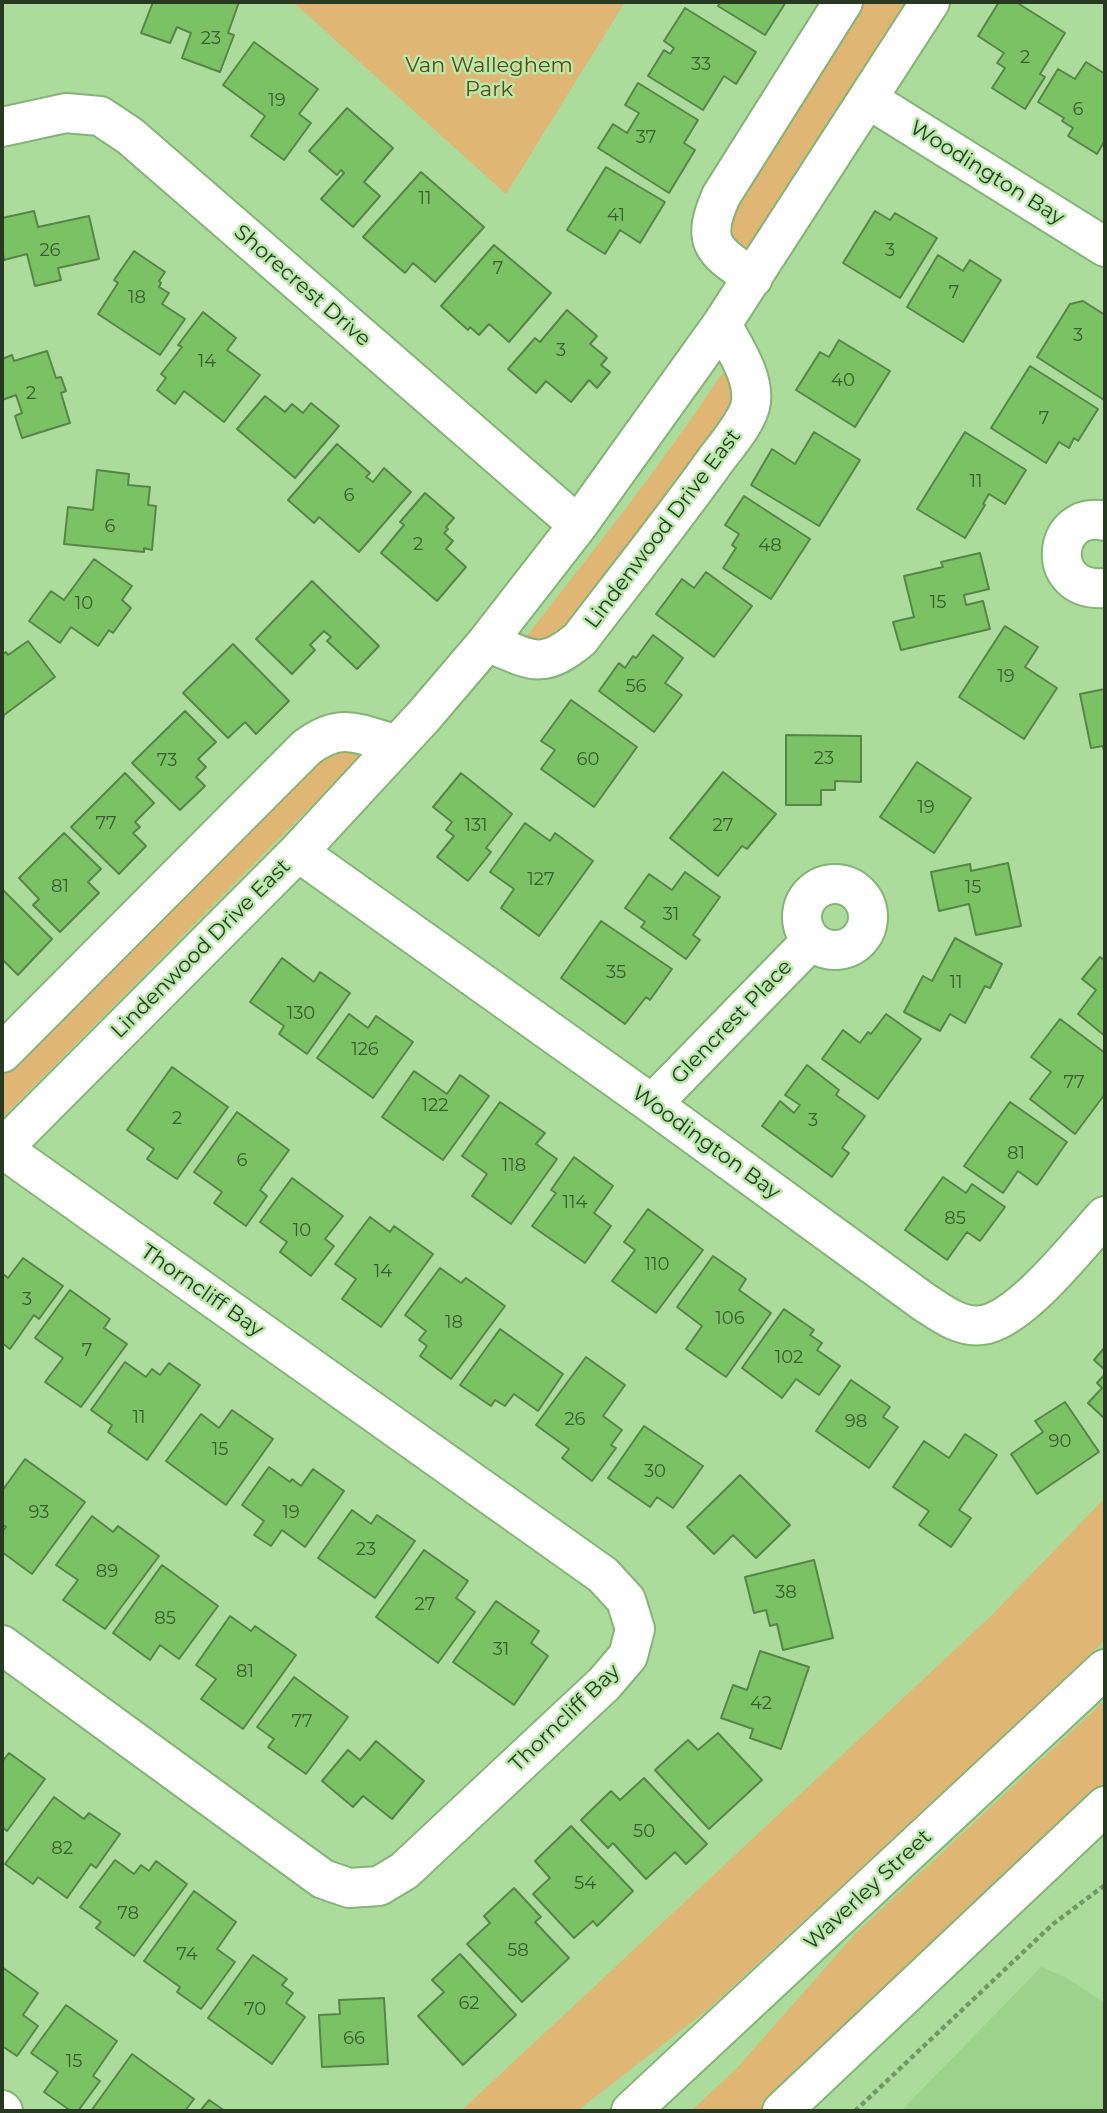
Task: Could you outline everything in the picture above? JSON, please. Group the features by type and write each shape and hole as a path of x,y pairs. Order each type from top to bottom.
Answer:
{"street":[{"path":"752,278 716,250 710,231 714,214 721,196 843,2"},
{"name":"Lindenwood Drive East","path":"2,1149 298,852 487,642 578,525 722,324 930,2"},
{"name":"Woodington Bay","path":"868,99 1105,247"},
{"name":"Shorecrest Drive","path":"2,127 66,113 100,116 110,122 141,145 578,525"},
{"name":"Lindenwood Drive East","path":"487,642 529,658 548,660 562,654 580,639 687,499 740,427 751,406 752,387 722,324"},
{"path":"1105,521 1087,521 1076,526 1067,534 1061,557 1070,578 1091,589 1105,588"},
{"path":"2,1053 322,735 351,732 397,745"},
{"name":"Woodington Bay","path":"298,852 955,1322 982,1326 1008,1316 1037,1290 1105,1216"},
{"name":"Glencrest Place","path":"652,1104 811,940"},
{"name":"Thorncliff Bay","path":"2,1149 603,1575 625,1600 635,1629 628,1656 604,1684 404,1871 379,1886 349,1888 323,1879 2,1645"},
{"name":"Waverley Street","path":"631,2111 1105,1669"},
{"path":"782,2111 1105,1806"}],"path":[{"path":"855,2111 1053,1924 1105,1885"}],"shaded area":[{"path":"1041,1967 1065,1977 1105,2003 1105,2111 901,2111"}],"green space":[{"name":"Van Walleghem Park","path":"293,2 625,2 506,194"},
{"path":"843,2 930,2 753,278 714,214"},
{"path":"726,372 738,398 585,614 537,647 526,637 651,475 721,375"},
{"path":"340,744 360,754 357,760 2,1118 2,1072 308,763"},
{"path":"1105,1498 1105,1640 1060,1684 706,2011 577,2111 461,2111 991,1616"},
{"path":"1105,1700 1105,1789 760,2111 691,2111 736,2069 855,1934"}],"building":[{"path":"153,2 239,2 228,33 234,35 220,72 182,58 191,33 177,27 170,43 141,33"},
{"path":"721,2 786,2 765,35 718,6"},
{"path":"999,2 1016,2 1065,33 1040,74 1045,77 1025,109 992,88 1005,68 997,63 1004,53 978,36"},
{"path":"685,8 756,52 736,84 724,76 703,110 648,76 664,50 670,54 674,48 664,41"},
{"path":"254,42 318,89 299,114 311,123 284,160 251,136 265,116 223,85"},
{"path":"1086,62 1105,74 1105,140 1097,154 1068,136 1073,128 1062,121 1064,118 1038,102 1058,69 1075,79"},
{"path":"638,83 698,120 684,143 695,150 669,193 598,148 613,124 627,133 639,113 625,105"},
{"path":"347,108 393,148 364,182 380,196 353,227 321,199 344,173 341,170 337,175 309,151"},
{"path":"606,167 665,202 640,243 620,230 605,254 567,230"},
{"path":"421,172 484,227 435,282 413,263 405,273 363,237"},
{"path":"34,211 38,227 89,216 99,259 58,268 61,280 35,286 27,254 4,260 2,248 2,218"},
{"path":"875,211 890,220 895,213 937,238 900,298 843,263"},
{"path":"494,245 551,293 509,342 489,324 479,335 470,327 468,330 441,306"},
{"path":"134,251 165,272 159,281 159,287 169,293 162,304 185,319 160,355 98,314 118,283 114,280"},
{"path":"938,255 963,271 970,260 1001,280 963,342 907,307"},
{"path":"1083,301 1105,315 1104,400 1037,357 1070,304"},
{"path":"567,310 597,336 590,344 607,358 601,365 610,372 597,388 589,380 571,402 546,381 536,393 508,369 535,338 540,342"},
{"path":"203,312 236,338 227,350 260,375 224,422 184,391 175,404 157,390 166,378 161,374 182,347 178,345"},
{"path":"839,340 890,371 855,427 796,390 820,352 829,357"},
{"path":"47,351 56,378 61,377 66,391 61,393 70,423 22,438 15,416 22,413 16,395 2,400 2,359 12,355 14,361"},
{"path":"1030,366 1098,409 1078,441 1074,438 1069,448 1059,442 1046,463 991,428"},
{"path":"265,396 285,412 292,404 303,413 311,403 339,426 295,478 237,429"},
{"path":"814,432 860,460 819,526 751,485 772,449 795,464"},
{"path":"965,432 1026,470 1005,504 989,494 965,538 917,509"},
{"path":"337,444 370,473 366,477 373,482 384,468 411,492 359,552 319,517 314,523 288,500"},
{"path":"97,470 129,474 128,485 150,487 148,505 156,506 152,550 144,548 144,552 64,544 68,507 93,510"},
{"path":"425,493 454,518 444,533 453,541 446,549 466,567 437,601 381,553 404,525 400,522"},
{"path":"744,496 810,539 771,599 723,568 736,548 732,545 739,534 725,525"},
{"path":"980,553 989,589 964,595 966,605 983,601 990,629 901,650 893,622 914,617 904,576 943,567 941,562"},
{"path":"94,559 132,586 122,600 131,608 113,633 109,630 98,646 71,627 60,643 29,621 51,591 64,600"},
{"path":"706,572 752,606 714,657 656,614 682,579 694,588"},
{"path":"312,581 379,646 357,669 327,641 331,637 324,631 310,645 315,650 292,674 256,639"},
{"path":"1005,626 1038,647 1025,667 1057,688 1024,739 959,697"},
{"path":"653,635 683,658 665,683 682,695 654,732 599,691 619,663 625,668"},
{"path":"28,641 55,677 4,715 2,724 2,655 6,652 8,655"},
{"path":"233,644 289,701 256,734 245,722 228,738 183,693"},
{"path":"1105,689 1105,756 1103,746 1091,748 1080,694"},
{"path":"571,700 637,747 594,807 541,769 555,750 541,741"},
{"path":"185,711 216,742 198,759 206,767 196,777 205,786 180,810 132,763"},
{"path":"786,735 861,736 861,782 835,781 835,790 821,790 821,805 786,805"},
{"path":"917,762 971,798 934,853 880,817"},
{"path":"723,772 776,814 747,849 742,846 718,876 670,838"},
{"path":"125,773 154,803 135,822 140,827 133,833 146,846 119,874 71,827"},
{"path":"461,773 512,814 486,848 491,852 468,881 437,857 454,836 446,830 452,822 433,807"},
{"path":"525,823 550,841 555,833 593,861 539,936 501,908 514,889 490,872"},
{"path":"64,833 101,869 88,882 99,893 60,932 33,905 39,899 19,878"},
{"path":"1008,863 1021,926 976,935 969,904 939,911 931,872 970,864 971,871"},
{"path":"685,872 720,897 693,935 700,940 686,959 641,927 645,922 625,908 649,874 672,890"},
{"path":"2,889 52,939 18,975 2,959"},
{"path":"601,921 672,969 650,1000 646,997 625,1024 561,978"},
{"path":"955,938 1002,964 990,988 985,986 965,1023 950,1014 940,1031 904,1012 923,976 932,981"},
{"path":"1100,957 1105,961 1105,1036 1078,1014 1096,990 1082,979"},
{"path":"282,958 314,982 320,972 350,993 307,1054 279,1034 284,1026 250,1002"},
{"path":"349,1014 368,1028 376,1016 413,1042 373,1098 317,1058"},
{"path":"886,1014 921,1039 878,1099 822,1059 843,1030 860,1043 868,1032 871,1034"},
{"path":"1060,1019 1105,1053 1105,1094 1075,1134 1030,1099 1051,1072 1031,1057"},
{"path":"807,1065 839,1090 836,1095 865,1116 842,1148 849,1153 832,1177 762,1126 780,1101 794,1113 800,1105 785,1095"},
{"path":"172,1067 228,1107 177,1179 147,1159 154,1149 127,1130"},
{"path":"414,1071 447,1094 460,1075 489,1096 443,1160 382,1117"},
{"path":"500,1102 545,1133 536,1144 557,1159 511,1224 472,1196 487,1174 462,1156"},
{"path":"1010,1102 1067,1142 1037,1185 1018,1171 1003,1193 964,1166"},
{"path":"237,1112 289,1150 260,1190 267,1196 246,1226 214,1203 222,1192 194,1172"},
{"path":"574,1157 613,1186 594,1213 611,1226 585,1263 532,1226 556,1193 551,1190"},
{"path":"943,1177 966,1193 972,1184 1005,1207 980,1241 967,1232 947,1260 905,1230"},
{"path":"292,1178 343,1216 325,1239 334,1246 311,1276 280,1252 287,1242 260,1222"},
{"path":"648,1209 703,1250 656,1313 612,1281 635,1250 624,1242"},
{"path":"370,1217 390,1232 394,1226 433,1254 381,1327 342,1299 356,1279 335,1264"},
{"path":"713,1256 746,1279 739,1290 771,1313 726,1377 686,1349 702,1326 677,1307"},
{"path":"23,1258 63,1286 39,1319 34,1315 10,1349 2,1343 2,1273 8,1278"},
{"path":"440,1268 461,1283 466,1278 505,1306 451,1379 420,1356 427,1346 419,1340 426,1331 405,1315"},
{"path":"70,1290 110,1319 104,1328 127,1344 81,1407 45,1382 63,1358 35,1338"},
{"path":"784,1309 814,1330 810,1335 822,1343 817,1350 840,1366 819,1395 796,1379 782,1398 742,1368"},
{"path":"500,1329 563,1374 538,1411 514,1394 505,1406 495,1400 491,1406 460,1385"},
{"path":"1105,1347 1105,1370 1094,1360"},
{"path":"586,1357 625,1385 603,1416 622,1430 611,1445 616,1448 592,1481 562,1458 569,1449 536,1425"},
{"path":"125,1362 146,1377 152,1369 160,1375 169,1363 200,1385 147,1460 108,1432 112,1425 91,1410"},
{"path":"1105,1374 1105,1419 1088,1403 1102,1388 1097,1383"},
{"path":"851,1380 890,1407 883,1417 898,1427 869,1468 816,1431"},
{"path":"1065,1402 1099,1452 1037,1494 1011,1454 1043,1432 1035,1421"},
{"path":"232,1410 273,1439 226,1505 166,1461 201,1414 219,1428"},
{"path":"644,1426 703,1466 673,1508 657,1497 650,1507 608,1478"},
{"path":"965,1434 997,1455 959,1510 971,1518 951,1547 919,1525 929,1511 893,1487 924,1441 949,1458"},
{"path":"25,1459 85,1502 32,1574 2,1552 2,1532 6,1527 2,1524 2,1491"},
{"path":"269,1467 290,1482 292,1479 301,1486 313,1469 344,1491 305,1547 282,1530 271,1546 254,1535 264,1521 242,1505"},
{"path":"740,1475 790,1525 756,1558 733,1535 714,1554 687,1527"},
{"path":"352,1510 371,1524 377,1515 415,1541 375,1598 318,1558"},
{"path":"92,1516 113,1532 118,1526 159,1556 105,1629 63,1600 78,1580 56,1565"},
{"path":"424,1550 468,1581 456,1598 475,1612 438,1663 376,1617"},
{"path":"814,1560 833,1638 783,1650 777,1624 770,1626 766,1610 754,1613 745,1577"},
{"path":"162,1565 218,1606 179,1659 160,1645 150,1660 113,1633"},
{"path":"496,1601 539,1631 531,1643 548,1656 514,1705 453,1662"},
{"path":"230,1616 251,1631 255,1626 296,1655 243,1729 201,1699 216,1679 196,1665"},
{"path":"760,1651 809,1667 781,1749 750,1738 753,1729 721,1718 733,1685 747,1690"},
{"path":"294,1677 348,1717 306,1774 268,1747 274,1739 257,1727"},
{"path":"718,1733 762,1780 709,1829 655,1770 688,1740 698,1750"},
{"path":"376,1741 424,1781 392,1819 363,1796 353,1807 322,1781 348,1750 360,1760"},
{"path":"9,1753 45,1779 7,1831 2,1827 2,1762"},
{"path":"644,1778 707,1844 686,1864 675,1852 646,1879 613,1843 608,1848 581,1820 611,1791 620,1800"},
{"path":"54,1797 84,1819 89,1813 120,1834 96,1868 91,1864 67,1898 38,1877 33,1884 5,1864"},
{"path":"571,1826 633,1891 597,1926 593,1921 574,1938 533,1894 550,1878 535,1861"},
{"path":"115,1860 134,1874 141,1865 149,1871 156,1861 187,1884 134,1956 96,1928 101,1922 80,1907"},
{"path":"514,1888 541,1917 535,1922 569,1958 522,2002 467,1944 490,1923 484,1916"},
{"path":"194,1891 236,1922 217,1949 235,1962 201,2009 177,1992 180,1987 144,1961"},
{"path":"460,1954 516,2015 463,2065 418,2016 444,1992 432,1980"},
{"path":"253,1955 287,1979 282,1985 293,1993 286,2003 305,2017 272,2064 208,2018"},
{"path":"2,1967 38,1993 23,2015 38,2026 17,2056 2,2046"},
{"path":"384,1998 388,2064 322,2067 319,2015 340,2014 339,2000"},
{"path":"66,2005 117,2041 93,2076 100,2081 78,2111 71,2111 44,2092 58,2072 31,2053"},
{"path":"132,2054 194,2099 185,2111 91,2111"},
{"path":"209,2100 225,2111 200,2111"}]}
